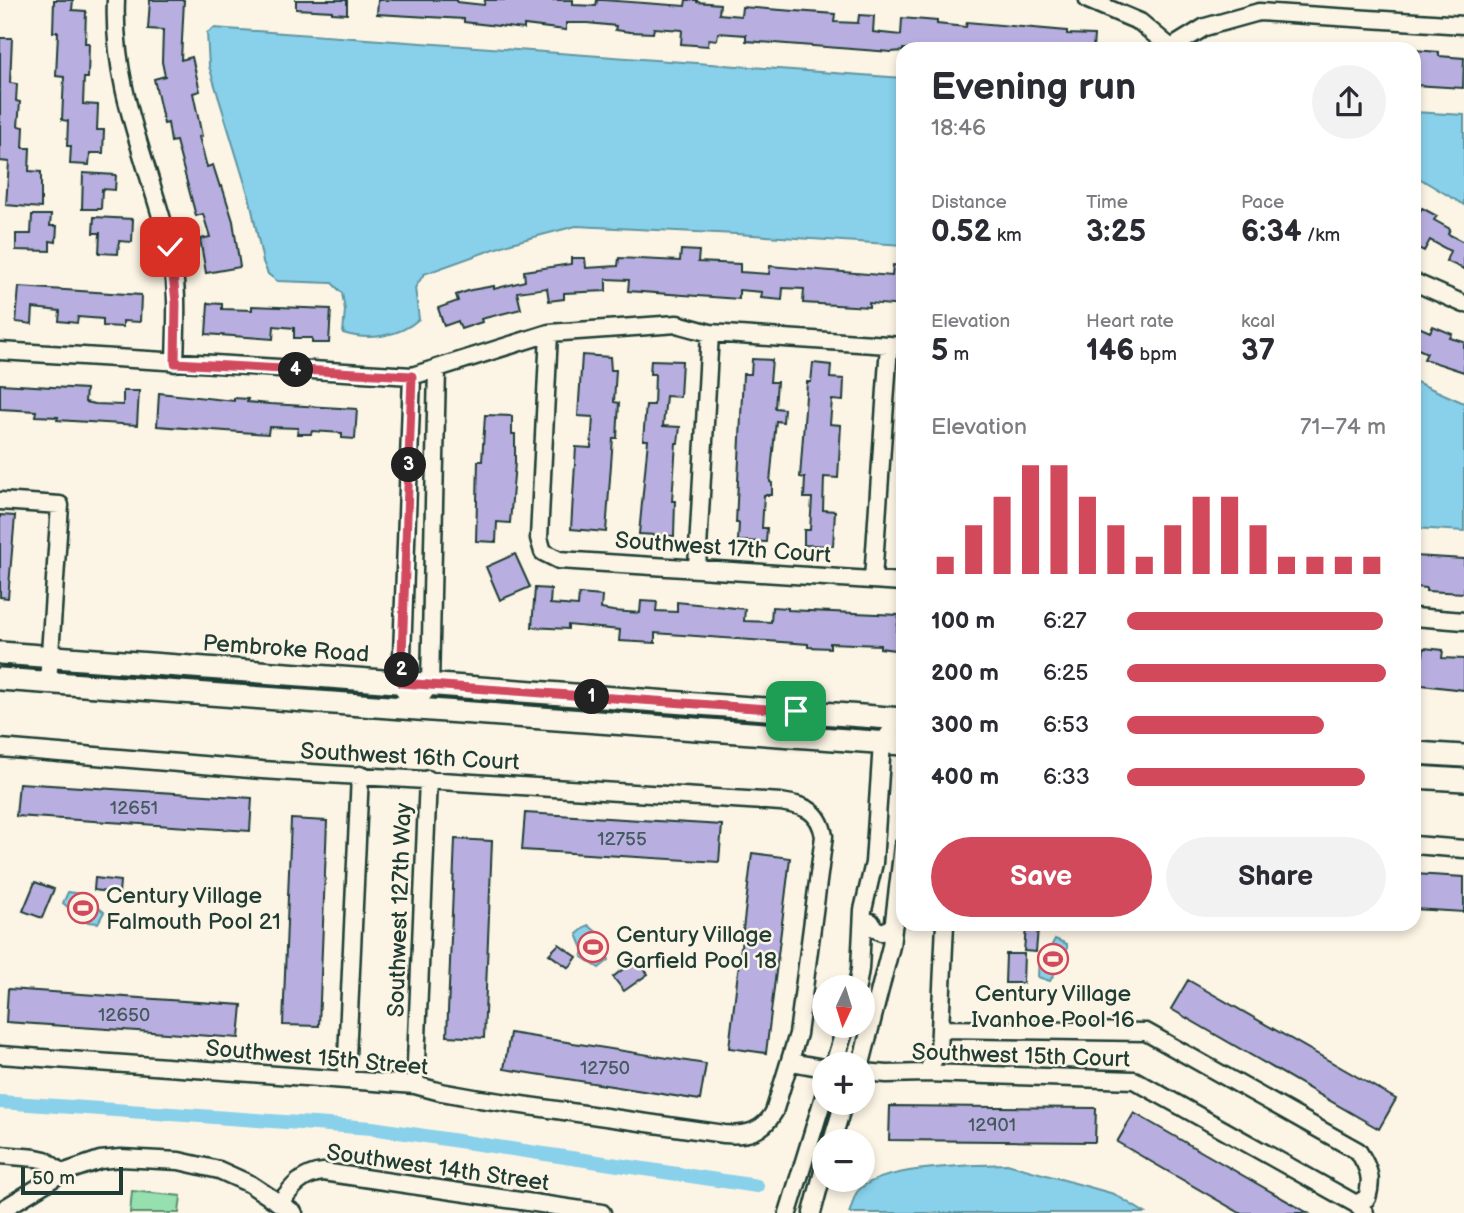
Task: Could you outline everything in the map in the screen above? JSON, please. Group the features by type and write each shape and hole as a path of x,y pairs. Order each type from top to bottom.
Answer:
{"main road":[{"name":"Pembroke Road","path":"0,653 896,722"},
{"path":"0,679 892,743"},
{"path":"1421,753 1464,756"},
{"path":"1421,777 1464,780"}],"street":[{"path":"116,0 115,26 130,118 170,247 176,303 175,363"},
{"path":"1088,0 1140,22 1163,42"},
{"path":"1182,42 1205,27 1259,12 1464,25"},
{"path":"1421,286 1464,304"},
{"path":"0,351 412,376 549,333 677,324 710,333 896,346 873,579"},
{"name":"Southwest 17th Court","path":"549,333 539,538 543,552 559,560 896,581"},
{"path":"697,567 710,333"},
{"path":"412,709 430,685 437,368"},
{"path":"412,376 401,683 412,709"},
{"path":"0,501 60,505 48,683"},
{"path":"1421,618 1464,621"},
{"path":"860,969 863,910 874,863 892,743"},
{"name":"Southwest 16th Court","path":"0,748 262,770 780,802 804,806 814,814 824,836 798,1034 790,1062"},
{"path":"346,1079 360,775"},
{"name":"Southwest 127th Way","path":"415,1084 428,779"},
{"path":"1421,846 1464,849"},
{"path":"874,863 896,865"},
{"path":"859,975 871,922 874,863"},
{"path":"863,1052 881,986 896,907"},
{"path":"871,922 874,928 881,932 894,924"},
{"path":"926,1073 939,1051 945,931"},
{"name":"Southwest 15th Court","path":"875,1073 1134,1080 1360,1209 1372,1185 1368,1166 1358,1151 1146,1032 941,1029"},
{"name":"Southwest 15th Street","path":"0,1055 415,1084 480,1099 739,1135 752,1133 768,1123 790,1062"},
{"path":"790,1062 812,1066"},
{"path":"788,1213 818,1115"},
{"path":"0,1155 45,1160 62,1173"},
{"path":"0,1211 62,1173 90,1163 121,1158 179,1161 219,1170 250,1184 294,1213"},
{"name":"Southwest 14th Street","path":"281,1203 302,1178 310,1173 323,1172 602,1213"},
{"path":"813,1213 818,1192"}],"green space":[{"path":"132,1191 181,1196 179,1213 130,1213"}],"water":[{"path":"214,28 896,77 896,245 576,226 511,243 424,274 415,288 419,319 402,330 373,337 343,333 345,310 342,293 332,283 277,281 268,274 250,200 209,66 207,33"},
{"path":"1421,112 1464,115 1464,205 1421,179"},
{"path":"1421,384 1464,403 1464,531 1421,528"},
{"name":"Century Village Falmouth Pool 21","path":"68,892 88,895 89,900 104,912 98,923 78,921 77,915 63,903"},
{"name":"Century Village Garfield Pool 18","path":"588,925 604,938 602,944 609,960 599,968 582,957 584,951 577,934"},
{"name":"Century Village Ivanhoe Pool 16","path":"1055,939 1067,944 1067,964 1060,964 1050,981 1038,977 1039,954 1047,954"},
{"path":"1007,1164 1114,1194 1145,1213 849,1213 857,1192 875,1192 875,1180 905,1172"}],"building":[{"path":"54,0 73,0 72,10 86,11 88,78 84,78 83,104 98,105 97,130 104,130 103,153 90,153 89,165 70,164 71,146 67,146 68,121 62,120 64,77 56,76 58,32 53,32"},
{"path":"150,0 184,0 181,60 192,57 200,91 193,93 202,136 199,137 207,167 213,165 220,187 222,186 233,221 240,267 206,273 200,239 210,237 203,214 196,216 176,141 171,142 168,123 164,124 154,79 165,76 162,62 163,30 148,29"},
{"path":"296,0 347,0 347,14 296,9"},
{"path":"378,0 457,0 484,5 485,0 573,0 573,5 596,6 597,0 603,0 685,6 686,0 697,0 720,4 719,14 741,16 742,7 835,14 834,22 858,23 859,15 874,16 873,32 901,35 902,18 966,27 967,22 1094,35 1094,42 896,42 896,52 891,52 746,41 746,35 718,33 717,40 709,39 708,46 681,44 682,30 654,28 653,33 630,32 615,30 616,26 587,23 566,23 566,30 524,25 524,29 464,22 464,19 377,14"},
{"path":"0,38 12,38 10,83 17,84 16,101 20,102 18,126 24,127 23,148 30,148 29,171 41,172 41,208 6,205 9,162 0,161"},
{"path":"1421,51 1439,52 1439,56 1464,58 1463,88 1421,85"},
{"path":"83,173 116,175 115,190 102,189 101,209 82,209"},
{"path":"1421,210 1437,216 1434,220 1450,229 1448,234 1464,242 1464,269 1446,261 1450,251 1430,240 1424,251 1421,250"},
{"path":"32,215 51,215 50,226 57,226 56,242 50,241 50,251 16,250 16,234 31,234"},
{"path":"94,217 133,219 132,242 119,241 118,254 99,253 100,233 93,233"},
{"path":"681,250 699,251 698,262 740,264 740,272 769,274 770,266 892,276 893,265 896,265 896,305 869,303 869,307 803,303 804,289 783,288 782,300 761,298 762,292 739,290 739,299 628,291 629,280 606,279 606,291 564,293 564,299 549,301 547,288 517,292 521,309 481,319 482,322 461,329 458,321 444,326 438,308 458,301 456,295 525,281 524,271 571,264 571,258 585,258 586,268 618,266 619,258 680,261"},
{"path":"19,287 141,295 140,322 123,321 123,327 103,326 103,319 78,317 77,323 59,321 60,311 33,308 32,324 16,322"},
{"path":"208,303 222,304 222,309 252,310 252,306 331,309 329,343 312,343 312,338 294,338 294,328 274,326 273,339 206,334"},
{"path":"1433,326 1452,334 1450,338 1464,342 1464,372 1424,359 1427,353 1421,350 1421,328 1430,332"},
{"path":"582,355 610,357 611,370 616,370 614,402 619,403 617,438 613,438 606,532 571,529 576,447 591,448 593,417 578,416"},
{"path":"752,359 772,360 770,382 777,382 775,408 784,409 783,422 776,421 770,482 772,495 764,495 762,528 767,528 766,542 738,541 739,523 736,523 743,374 751,374"},
{"path":"651,360 682,361 680,397 666,396 663,426 680,427 676,443 672,501 675,501 674,536 639,534 648,440 643,440 646,405 654,405 655,374 650,374"},
{"path":"813,363 831,365 830,378 844,379 843,401 832,400 830,424 841,425 838,478 824,477 823,510 835,511 833,546 804,545 804,530 810,530 812,498 804,498 805,478 800,477 807,382 811,382"},
{"path":"0,384 86,389 85,402 95,404 123,405 123,391 139,391 137,425 57,420 58,417 35,416 36,411 0,409"},
{"path":"159,393 357,409 355,439 342,438 342,433 312,431 311,434 297,434 298,428 269,427 268,434 157,426"},
{"path":"485,415 512,416 512,434 515,434 510,523 497,522 496,542 476,541 478,461 482,461"},
{"path":"0,515 15,516 8,598 0,597"},
{"path":"515,554 530,587 500,600 486,567"},
{"path":"1421,556 1464,559 1464,593 1426,591 1426,588 1421,588"},
{"path":"535,588 551,589 550,604 578,606 579,594 602,596 601,609 640,613 641,601 657,602 656,611 677,612 677,602 745,609 744,621 771,622 772,607 896,615 896,650 880,648 880,645 830,643 830,648 808,647 808,644 655,633 655,643 619,641 620,630 568,625 568,629 532,627"},
{"path":"1424,648 1443,650 1442,658 1464,659 1464,690 1421,685"},
{"path":"19,783 252,798 250,831 16,816"},
{"path":"525,813 722,825 719,862 522,850"},
{"path":"291,819 327,821 319,1026 283,1025"},
{"path":"455,839 492,841 484,1038 447,1036"},
{"path":"752,853 790,858 766,1053 729,1048"},
{"path":"1421,874 1464,877 1464,912 1421,909"},
{"path":"95,878 120,881 119,894 94,890"},
{"path":"35,882 54,889 42,918 23,911"},
{"path":"1026,931 1038,931 1036,952 1024,951"},
{"path":"559,944 577,957 569,968 549,954"},
{"path":"1006,954 1024,954 1023,983 1005,983"},
{"path":"636,959 648,974 624,991 613,977"},
{"path":"1188,980 1396,1099 1379,1129 1171,1009"},
{"path":"8,989 242,1005 239,1038 6,1022"},
{"path":"510,1033 706,1064 700,1100 504,1069"},
{"path":"890,1106 1096,1108 1095,1142 889,1140"},
{"path":"1134,1113 1308,1213 1240,1213 1117,1142"}],"waterway":[{"path":"0,1102 372,1128 757,1186"}],"place":[{"name":"Century Village Falmouth Pool 21","path":"83,908"},
{"name":"Century Village Garfield Pool 18","path":"593,947"},
{"name":"Century Village Ivanhoe Pool 16","path":"1053,959"}],"route":[{"path":"170,247 176,303 175,363 412,376 401,683 796,711"}]}
